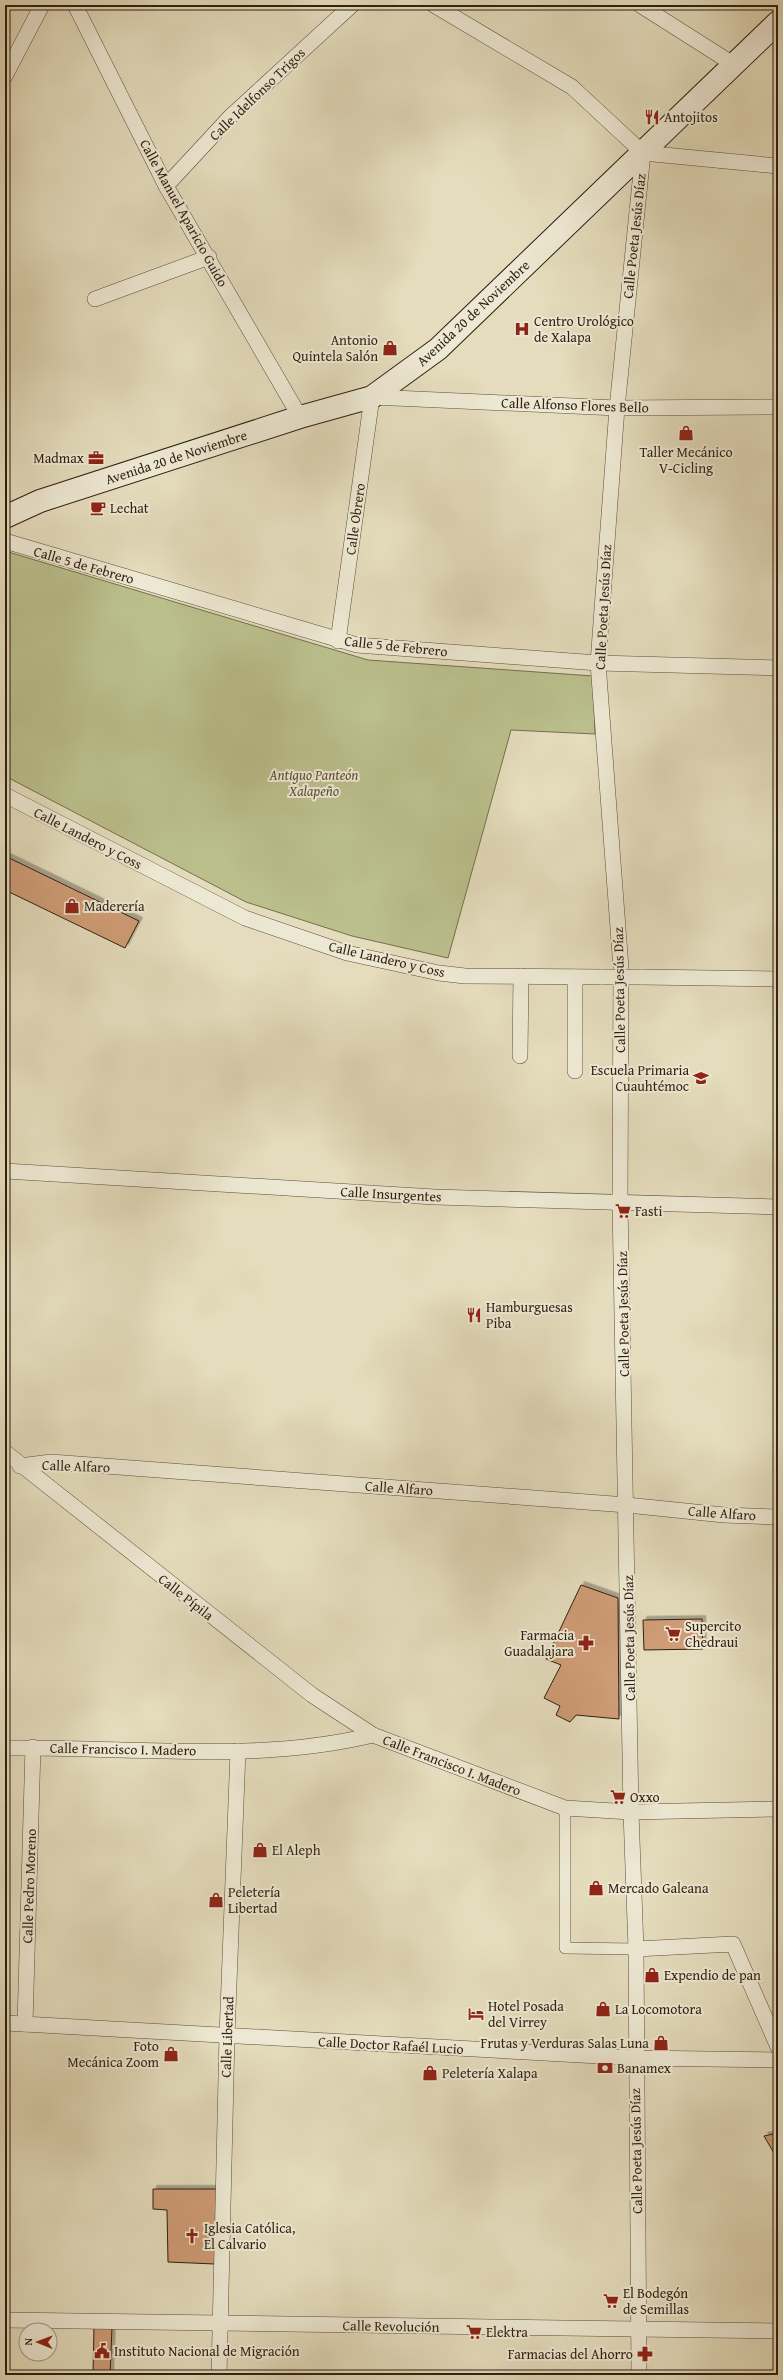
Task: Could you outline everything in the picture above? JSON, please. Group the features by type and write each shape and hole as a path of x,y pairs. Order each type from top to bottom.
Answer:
{"main road":[{"name":"Avenida 20 de Noviembre","path":"5,517 40,501 300,417 372,397 438,349 778,22"}],"street":[{"path":"5,76 42,5"},
{"name":"Calle Manuel Aparicio Guido","path":"75,5 166,186 209,257 300,417"},
{"name":"Calle Idelfonso Trigos","path":"166,186 230,116 352,5"},
{"path":"434,5 572,87 643,153 778,166"},
{"path":"640,5 733,64"},
{"name":"Calle Poeta Jesús Díaz","path":"639,2375 635,2058 636,1949 631,1812 627,1505 620,1203 621,968 598,662 617,408 643,153"},
{"path":"95,299 209,257"},
{"name":"Calle Alfonso Flores Bello","path":"372,397 617,408 778,407"},
{"name":"Calle Obrero","path":"338,641 372,397"},
{"name":"Calle 5 de Febrero","path":"5,541 338,641 357,645 598,662 777,664"},
{"name":"Calle Landero y Coss","path":"5,795 245,918 347,953 439,973 465,976 778,979"},
{"path":"520,1056 521,976"},
{"path":"575,977 575,1071"},
{"name":"Calle Insurgentes","path":"5,1171 435,1197 778,1207"},
{"name":"Calle Pípila","path":"5,1452 20,1466 312,1695 373,1735"},
{"name":"Calle Alfaro","path":"20,1466 51,1462 627,1505 724,1515 778,1517"},
{"name":"Calle Francisco I. Madero","path":"5,1748 33,1747 238,1751 335,1744 373,1735 565,1808 631,1812 778,1809"},
{"name":"Calle Pedro Moreno","path":"25,2024 33,1747"},
{"name":"Calle Libertad","path":"219,2375 227,2036 238,1751"},
{"path":"565,1808 566,1948 636,1949 733,1944 778,2046"},
{"name":"Calle Doctor Rafaél Lucio","path":"5,2023 635,2058 778,2060"},
{"name":"Calle Revolución","path":"5,2320 778,2331"}],"green space":[{"name":"Antiguo Panteón Xalapeño","path":"5,551 368,660 593,676 595,734 511,730 448,958 352,936 246,902 5,776"}],"building":[{"name":"Maderería","path":"5,856 139,921 125,948 5,890"},
{"name":"Farmacia Guadalajara","path":"581,1585 618,1598 619,1719 576,1715 570,1722 556,1715 560,1706 544,1698 561,1665 546,1659"},
{"name":"Supercito Chedraui","path":"702,1619 703,1649 644,1650 643,1620"},
{"path":"778,2133 778,2160 764,2136"},
{"name":"Iglesia Católica, El Calvario","path":"153,2189 217,2189 215,2264 168,2262 167,2210 153,2209"},
{"name":"Instituto Nacional de Migración","path":"94,2326 112,2327 110,2375 93,2375"}],"place":[{"name":"Antojitos","path":"652,117"},
{"name":"Centro Urológico de Xalapa","path":"522,329"},
{"name":"Antonio Quintela Salón","path":"390,348"},
{"name":"Taller Mecánico V-Cicling","path":"686,433"},
{"name":"Madmax","path":"96,458"},
{"name":"Lechat","path":"98,508"},
{"name":"Maderería","path":"72,906"},
{"name":"Escuela Primaria Cuauhtémoc","path":"701,1078"},
{"name":"Fasti","path":"623,1211"},
{"name":"Hamburguesas Piba","path":"474,1315"},
{"name":"Supercito Chedraui","path":"673,1634"},
{"name":"Farmacia Guadalajara","path":"586,1643"},
{"name":"Oxxo","path":"618,1797"},
{"name":"El Aleph","path":"260,1850"},
{"name":"Mercado Galeana","path":"596,1888"},
{"name":"Peletería Libertad","path":"216,1900"},
{"name":"Expendio de pan","path":"652,1975"},
{"name":"La Locomotora","path":"603,2009"},
{"name":"Hotel Posada del Virrey","path":"476,2014"},
{"name":"Frutas y Verduras Salas Luna","path":"661,2043"},
{"name":"Foto Mecánica Zoom","path":"171,2054"},
{"name":"Banamex","path":"605,2068"},
{"name":"Peletería Xalapa","path":"430,2073"},
{"name":"Iglesia Católica, El Calvario","path":"192,2236"},
{"name":"El Bodegón de Semillas","path":"611,2301"},
{"name":"Elektra","path":"474,2332"},
{"name":"Instituto Nacional de Migración","path":"102,2351"},
{"name":"Farmacias del Ahorro","path":"645,2354"}]}
